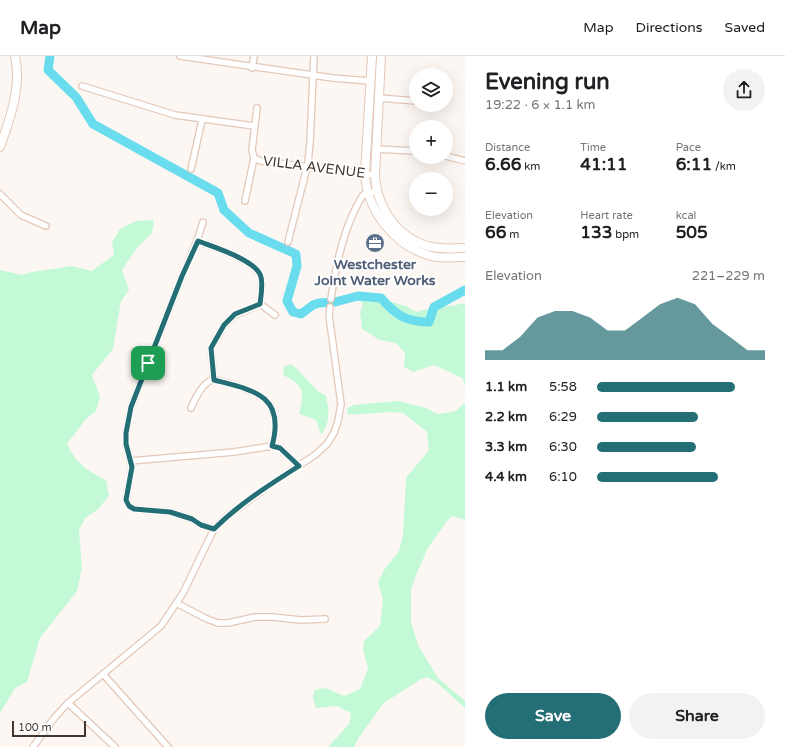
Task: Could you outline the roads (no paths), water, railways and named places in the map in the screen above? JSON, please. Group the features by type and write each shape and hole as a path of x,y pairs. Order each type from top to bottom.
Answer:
{"main road":[{"path":"0,147 17,84 18,73 15,56"},
{"path":"372,56 365,174 367,192 372,206 380,220 394,235 408,245 430,255 444,258 465,257"},
{"path":"381,56 375,175 378,198 387,216 410,238 420,243 440,248 465,248"}],"street":[{"path":"180,56 252,68 370,81"},
{"path":"252,68 254,56"},
{"path":"288,242 307,167 310,142 314,56"},
{"path":"82,86 154,110 202,120 254,126"},
{"path":"379,98 409,100"},
{"path":"245,201 254,158 252,150 257,108"},
{"path":"191,169 202,120"},
{"path":"376,149 409,151"},
{"name":"VILLA AVENUE","path":"254,158 261,161 375,175"},
{"path":"453,158 465,161"},
{"path":"331,299 334,276 342,246 357,205 363,195 367,192 376,191"},
{"path":"0,194 21,216 46,226"},
{"path":"203,222 198,241 182,276 131,407 126,433 126,444 132,472 126,500 129,506 134,509 170,512 187,517 201,525 214,529"},
{"path":"198,241 241,259 257,269 261,275 262,281 260,304"},
{"path":"260,304 276,315"},
{"path":"214,380 211,348 224,325 235,314 260,304"},
{"path":"33,747 55,717 68,703 161,626 183,593 214,529 247,501 315,455 327,444 334,433 341,404 329,315 330,307"},
{"path":"191,408 201,389 209,381 214,380 248,389 261,395 269,403 276,423 276,433 272,446"},
{"path":"130,461 234,452 272,446 280,448 299,466"},
{"path":"176,603 218,623 228,623 255,617 301,620 325,619"},
{"path":"103,674 168,747"},
{"path":"68,703 115,747"}],"waterway":[{"path":"50,56 48,70 76,97 93,124 218,193 224,210 249,233 296,254 297,266 287,301 293,312 301,314 313,305 319,303 335,302 358,296 381,298 402,316 414,321 429,322 434,307 465,290"}],"place":[{"name":"Westchester Joint Water Works","path":"375,243"}]}
